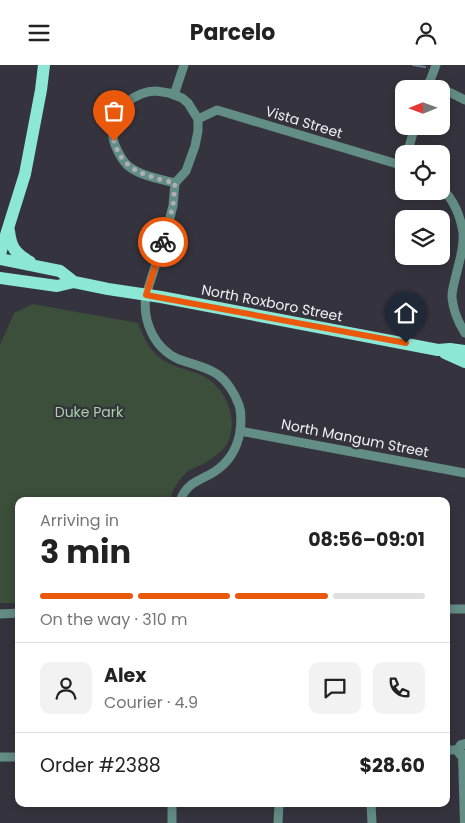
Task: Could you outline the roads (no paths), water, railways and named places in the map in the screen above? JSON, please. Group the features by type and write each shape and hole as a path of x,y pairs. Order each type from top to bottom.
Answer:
{"main road":[{"path":"0,254 25,174 44,65"},
{"path":"9,226 10,239 15,251 34,265"},
{"name":"North Roxboro Street","path":"0,259 60,271 74,281 438,349 465,351"},
{"name":"North Roxboro Street","path":"0,278 57,286 74,281"},
{"path":"438,349 465,362"}],"street":[{"path":"174,95 184,65"},
{"path":"430,80 436,65"},
{"path":"175,183 147,175 132,168 123,161 119,154 113,136 115,120 119,110 138,95 162,91 182,98 188,103 198,119 195,146 186,171 175,183 173,206 146,295 144,305 146,318 157,342 164,350 173,356 208,369 222,378 234,394 239,405 241,422 238,443 226,462 214,472 192,483 182,497"},
{"path":"450,92 465,100"},
{"name":"Vista Street","path":"198,119 217,111 395,163"},
{"path":"450,199 460,221 463,234 462,249 452,289 452,297 455,313 465,333"},
{"name":"North Mangum Street","path":"240,431 465,473"},
{"path":"450,609 465,609"},
{"path":"0,614 15,613"},
{"path":"450,750 464,748 465,823"},
{"path":"0,757 15,757"},
{"path":"172,807 172,823"},
{"path":"278,807 278,823"},
{"path":"371,807 372,823"}],"waterway":[{"path":"413,65 425,67"}],"park label":[{"name":"Duke Park","path":"89,412"}]}
